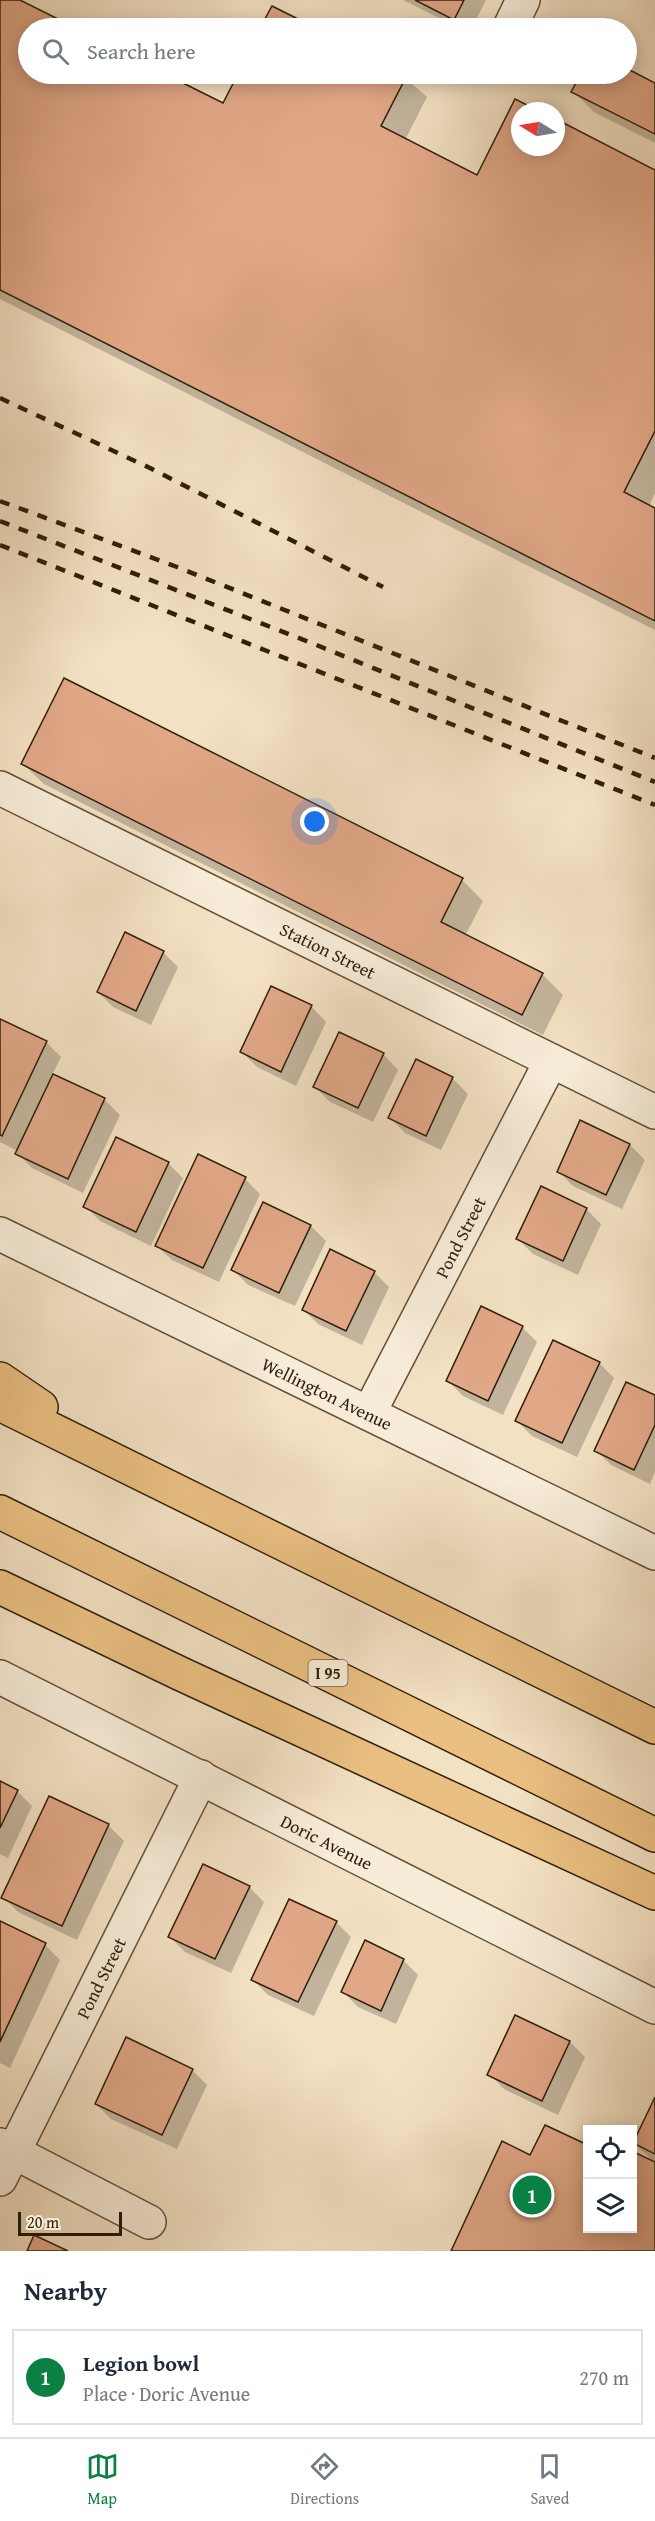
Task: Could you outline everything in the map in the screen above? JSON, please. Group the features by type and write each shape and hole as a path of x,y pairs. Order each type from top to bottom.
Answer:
{"highway":[{"path":"0,1379 134,1470"},
{"path":"0,1404 655,1726"},
{"name":"I 95","path":"0,1512 655,1835"},
{"path":"0,1587 179,1673 655,1893"},
{"path":"0,1595 179,1673"}],"street":[{"name":"Station Street","path":"0,788 655,1112"},
{"name":"Pond Street","path":"369,1413 552,1061"},
{"name":"Wellington Avenue","path":"0,1234 655,1553"},
{"name":"Doric Avenue","path":"0,1677 655,2007"},
{"name":"Pond Street","path":"5,2159 201,1778"},
{"path":"5,2159 149,2222"}],"building":[{"path":"0,0 20,0 56,18 18,18 18,84 185,84 223,103 233,84 402,84 381,126 477,175 511,107 511,156 565,156 565,124 655,170 655,431 624,492 655,508 655,621 0,290"},
{"path":"415,0 464,0 455,18 450,18"},
{"path":"272,6 296,18 265,18"},
{"path":"637,74 655,83 655,134 571,92 575,84 637,84"},
{"path":"64,678 463,878 441,922 543,973 522,1015 21,764"},
{"path":"125,932 164,951 136,1011 97,992"},
{"path":"271,986 312,1005 281,1072 240,1052"},
{"path":"0,1019 47,1041 2,1136 0,1135"},
{"path":"339,1032 384,1053 358,1108 313,1087"},
{"path":"416,1059 453,1077 426,1136 388,1118"},
{"path":"53,1074 105,1098 68,1179 15,1154"},
{"path":"580,1120 630,1144 606,1195 557,1172"},
{"path":"116,1137 169,1162 136,1232 83,1207"},
{"path":"198,1154 246,1177 203,1268 155,1246"},
{"path":"541,1186 587,1208 563,1261 516,1239"},
{"path":"263,1202 311,1225 279,1293 231,1270"},
{"path":"330,1249 375,1271 346,1331 302,1310"},
{"path":"481,1306 523,1326 488,1401 446,1381"},
{"path":"553,1340 600,1362 562,1443 515,1421"},
{"path":"626,1382 655,1395 655,1425 634,1470 594,1451"},
{"path":"0,1781 18,1790 0,1828"},
{"path":"49,1796 109,1824 62,1926 1,1898"},
{"path":"203,1864 250,1886 215,1959 168,1937"},
{"path":"289,1899 337,1921 298,2002 251,1980"},
{"path":"0,1921 46,1943 0,2042"},
{"path":"365,1940 404,1959 381,2011 341,1992"},
{"path":"515,2015 570,2041 542,2101 487,2075"},
{"path":"126,2037 193,2069 162,2135 95,2104"},
{"path":"655,2097 655,2154 637,2145 637,2135"},
{"path":"545,2125 583,2143 583,2233 637,2233 637,2153 655,2162 655,2251 451,2251 502,2141 530,2155"},
{"path":"34,2235 68,2251 27,2251"}],"railway":[{"path":"0,398 150,468 383,587"},
{"path":"0,501 177,567 655,758"},
{"path":"0,521 314,644 655,782"},
{"path":"0,545 655,805"}],"place":[{"name":"Legion bowl","path":"532,2195"}]}
